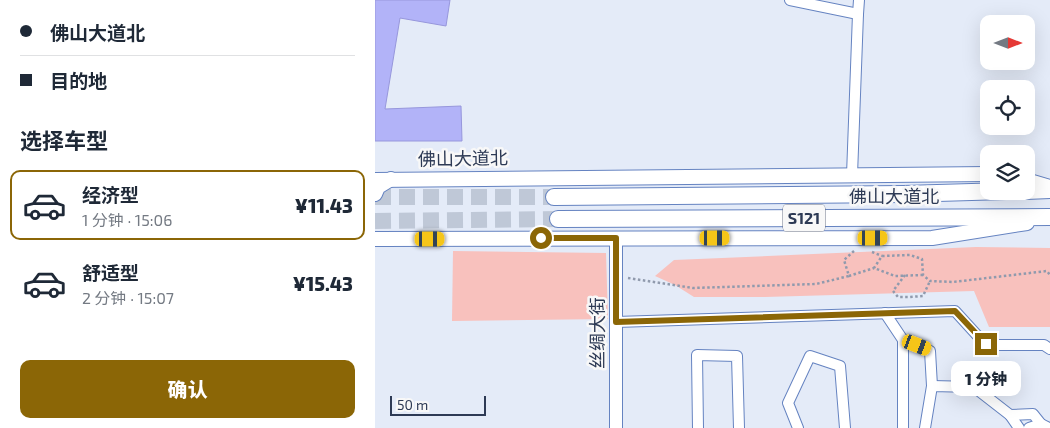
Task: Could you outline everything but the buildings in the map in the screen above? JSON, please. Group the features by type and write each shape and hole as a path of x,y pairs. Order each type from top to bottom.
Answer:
{"highway":[{"path":"1035,190 1050,188"},
{"name":"佛山大道北","path":"554,196 980,192"},
{"name":"佛山大道北","path":"558,219 1050,218"}],"main road":[{"name":"佛山大道北","path":"375,180 980,174"},
{"path":"375,194 378,186 391,180"},
{"path":"1035,183 1050,188"},
{"path":"375,239 932,238 1050,218"},
{"path":"375,224 377,230 393,239"}],"street":[{"path":"790,0 858,14"},
{"path":"852,175 859,0"},
{"name":"丝绸大街","path":"616,238 616,428"},
{"path":"616,322 955,311 986,344 1044,344 1050,349"},
{"path":"885,313 903,340 903,428"},
{"path":"903,340 931,351 932,386 925,428"},
{"path":"698,428 697,355 737,356 739,428"},
{"path":"798,428 787,403 810,356 840,366 845,428"},
{"path":"932,386 974,388 1010,415 1019,428"},
{"path":"1010,415 1033,414 1045,426"},
{"path":"1007,428 1010,415"},
{"path":"1029,428 1045,426"}],"path":[{"path":"849,276 844,260 860,247"},
{"path":"867,250 882,256 910,255 921,259 923,275"},
{"path":"875,268 882,256"},
{"path":"616,276 693,288 815,284 875,268 895,276 923,275 930,281 963,282 1047,271 1050,275"},
{"path":"905,275 893,291 898,297 923,296 930,281"}],"shaded area":[{"path":"976,247 1050,248 1050,327 989,327 974,291 765,297 694,297 675,285 655,276 674,260"},
{"path":"453,251 606,253 608,319 452,321"}],"tunnel":[{"path":"375,197 554,197"},
{"path":"375,221 558,219"}],"route":[{"path":"541,238 616,238 616,322 955,311 986,344"}]}
